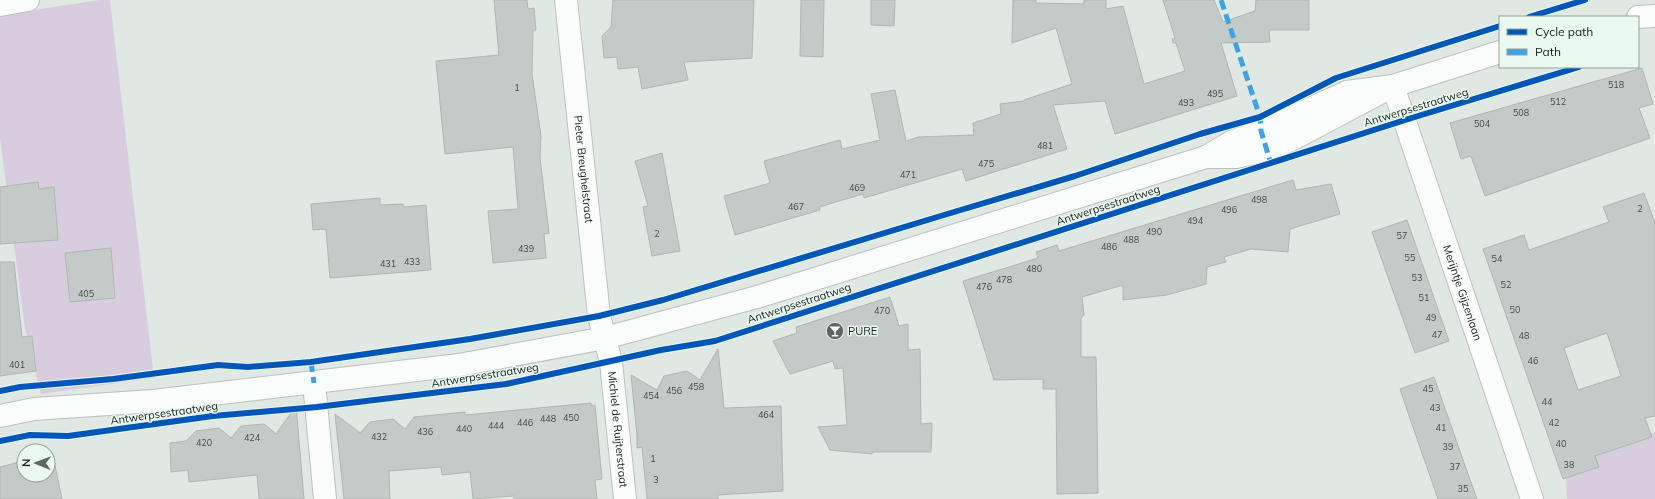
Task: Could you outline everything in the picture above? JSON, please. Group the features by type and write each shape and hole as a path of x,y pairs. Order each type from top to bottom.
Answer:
{"street":[{"path":"0,5 28,0"},
{"name":"Pieter Breughelstraat","path":"566,0 599,316 605,338"},
{"name":"Antwerpsestraatweg","path":"0,416 34,409 153,401 458,365 605,338 757,297 1206,157 1233,141 1262,131 1347,92 1393,86 1499,52"},
{"name":"Merijntje Gijzenlaan","path":"1393,86 1532,499"},
{"name":"Michiel de Ruijterstraat","path":"605,338 611,362 625,499"},
{"path":"314,383 325,499"}],"shaded area":[{"path":"100,0 110,0 154,378 41,394 25,329 0,138 0,15"},
{"path":"1655,433 1655,499 1567,499 1564,440"}],"building":[{"path":"494,0 527,0 528,9 534,8 536,30 533,30 532,74 541,136 540,158 549,233 544,234 546,258 493,263 488,211 518,209 513,147 445,154 436,61 499,55"},
{"path":"613,0 754,0 752,58 684,62 688,80 642,89 638,67 618,69 617,57 604,58 602,36 611,27"},
{"path":"801,0 824,0 823,57 800,56"},
{"path":"871,0 895,0 894,26 871,25"},
{"path":"1013,0 1036,0 1036,3 1084,4 1084,0 1106,0 1106,9 1123,6 1144,84 1185,71 1176,43 1173,43 1172,39 1175,38 1163,0 1214,0 1223,22 1255,11 1256,0 1309,0 1309,30 1269,30 1270,42 1221,43 1237,96 1115,134 1105,101 1053,105 1067,149 966,181 962,169 864,198 863,194 819,207 820,210 735,235 724,196 770,183 764,161 840,140 842,149 880,140 871,94 895,90 906,141 918,137 974,135 973,123 1001,114 1000,104 1024,101 1072,84 1056,28 1012,43"},
{"path":"1642,68 1653,104 1639,108 1650,138 1485,196 1471,156 1461,159 1450,123"},
{"path":"662,153 680,251 652,256 643,207 648,206 635,161"},
{"path":"1293,180 1296,190 1331,184 1340,214 1290,229 1288,252 1251,249 1224,257 1226,262 1207,267 1206,284 1167,295 1123,300 1123,285 1082,297 1084,315 1081,318 1081,357 1096,357 1098,493 1057,494 1056,389 1043,389 1043,379 994,380 963,281 1038,258 1036,252 1057,245 1059,251"},
{"path":"38,182 39,189 54,187 58,240 0,244 0,187"},
{"path":"1644,193 1655,223 1655,416 1645,418 1652,437 1595,456 1599,467 1563,479 1483,249 1524,235 1529,250 1609,222 1603,207","holes":["1607,333 1621,376 1578,390 1564,348"]},
{"path":"380,198 380,205 403,204 404,207 426,205 431,270 330,278 326,229 313,230 311,204"},
{"path":"1407,220 1449,341 1415,353 1372,232"},
{"path":"111,248 115,298 70,302 65,253"},
{"path":"0,262 14,262 22,337 32,336 36,371 0,376"},
{"path":"890,297 899,326 908,324 908,350 920,349 921,424 932,423 931,452 872,452 872,454 830,450 818,427 847,425 843,368 835,369 833,361 790,374 773,341 797,333 796,327"},
{"path":"718,349 724,408 781,406 783,491 718,495 718,499 647,499 642,447 637,448 631,375 657,390 664,376 687,371 700,380"},
{"path":"1434,377 1477,499 1438,499 1400,389"},
{"path":"591,403 591,406 595,405 602,479 595,480 597,499 514,499 514,496 473,499 470,472 442,475 441,467 389,471 390,499 344,499 335,414 360,433 370,422 393,419 405,429 414,417 465,412 465,415"},
{"path":"296,406 304,499 259,499 257,475 189,482 188,470 171,472 170,443 186,441 196,431 219,428 231,438 241,426 264,424 276,434"},
{"path":"16,463 16,483 56,483 56,470 62,499 0,499 0,467"}],"marked path":[{"path":"1221,0 1260,117 1261,131 1271,164"},
{"path":"311,362 314,383"}],"cycle path":[{"path":"1532,16 1585,0"},
{"path":"0,391 20,387 113,379 218,365 248,367 311,362 470,339 599,316 663,300 1075,176 1200,134 1260,117 1336,78 1499,26"},
{"path":"0,441 30,435 68,436 213,416 317,407 506,384 661,350 715,341 1405,120 1576,68"}],"place":[{"name":"PURE","path":"835,331"}]}
